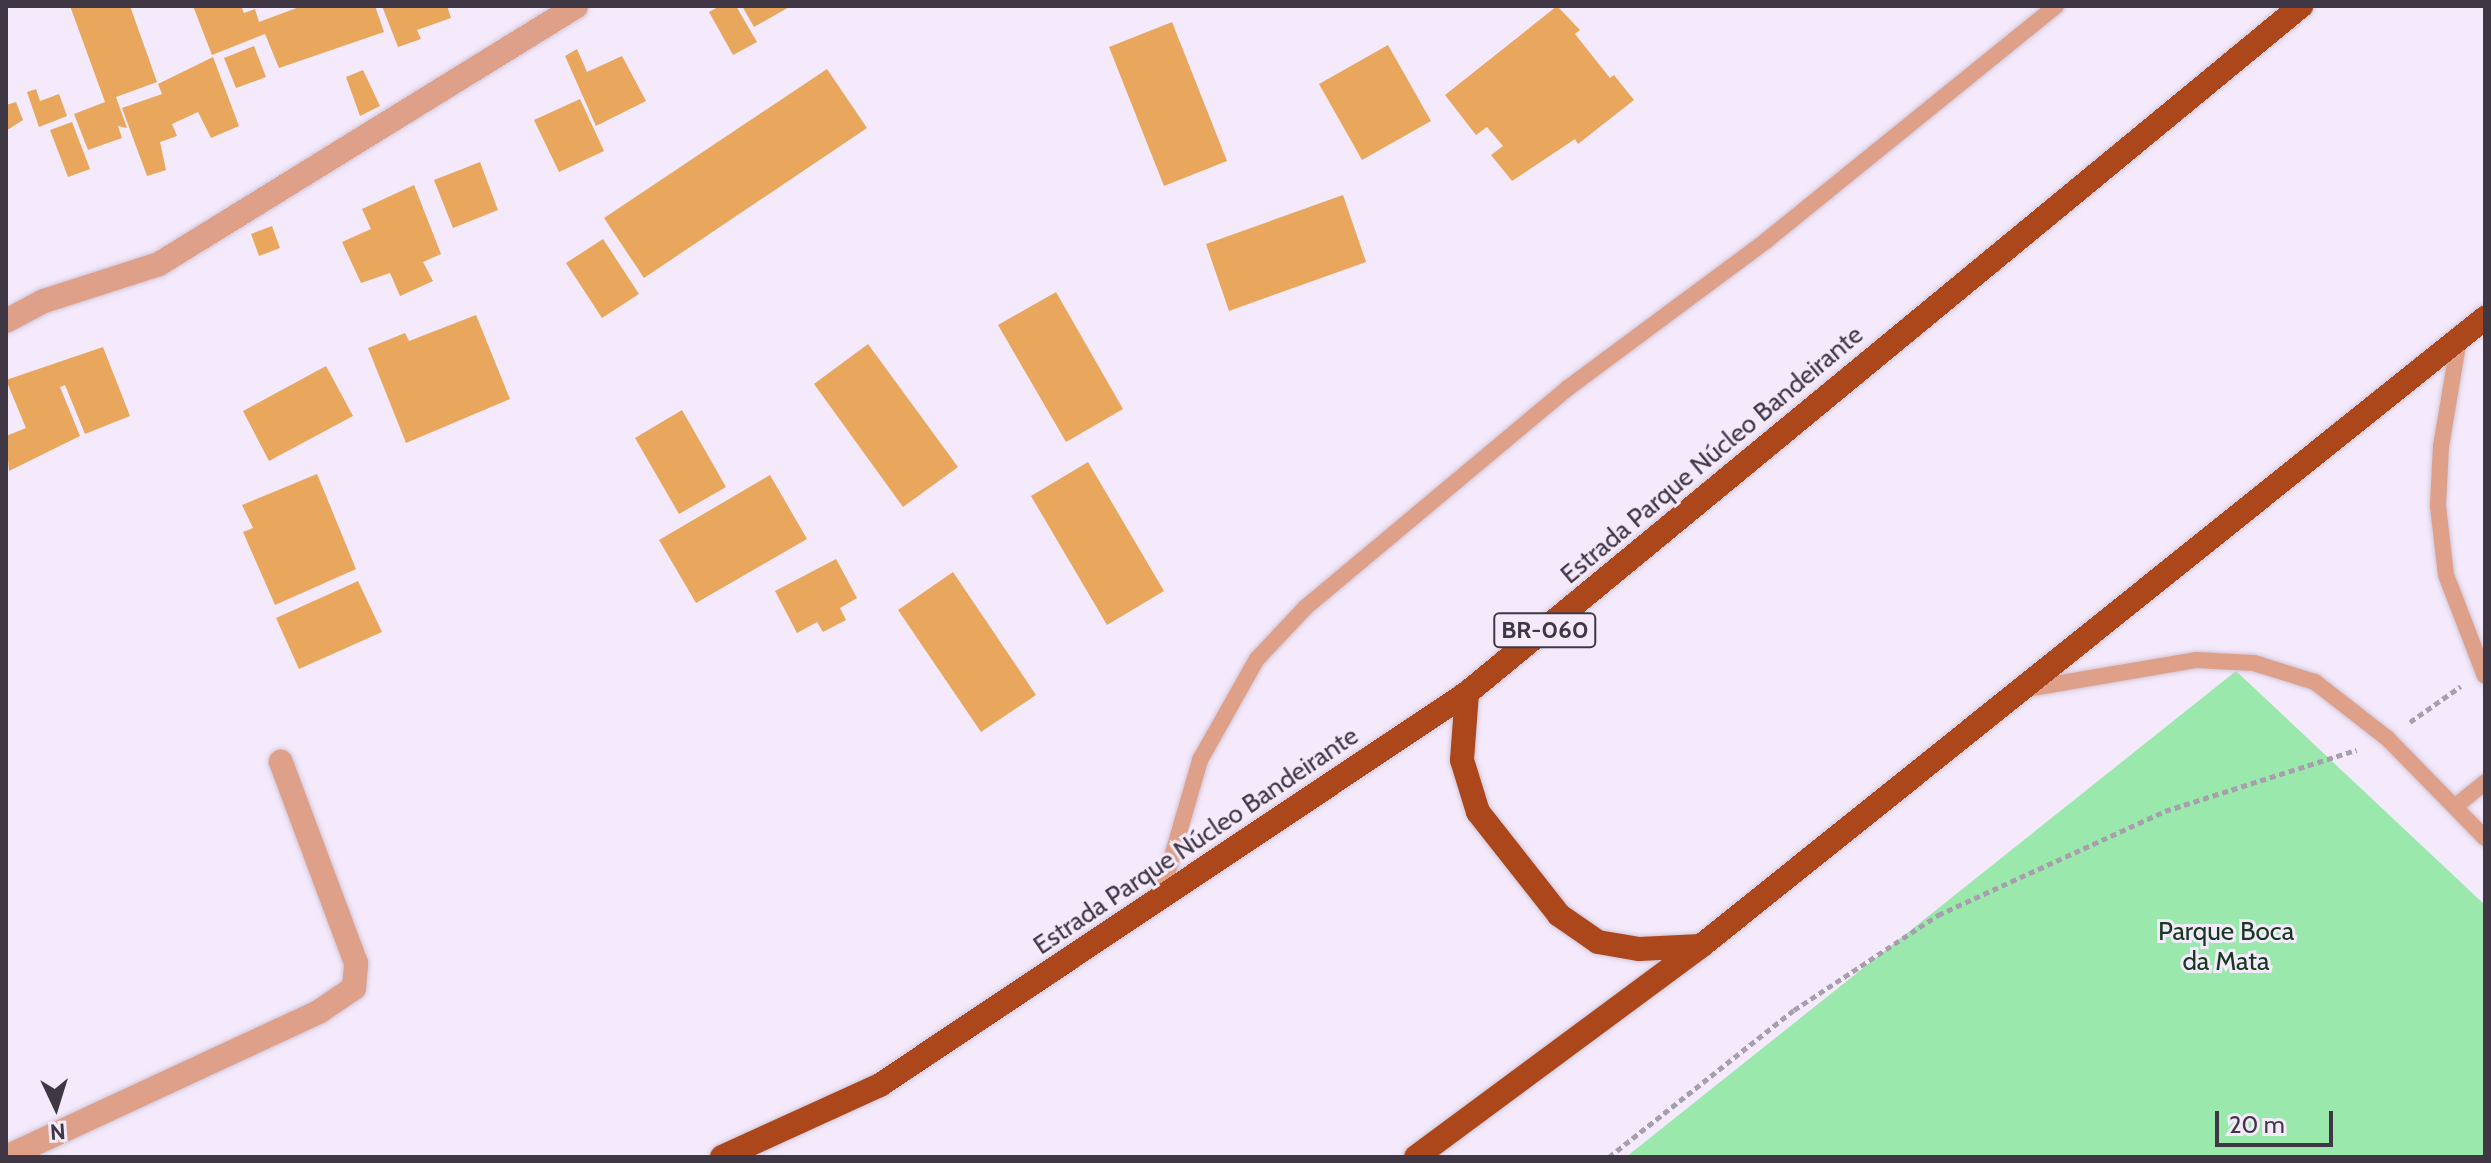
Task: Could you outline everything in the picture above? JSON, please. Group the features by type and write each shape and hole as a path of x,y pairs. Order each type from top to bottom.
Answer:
{"highway":[{"name":"Estrada Parque Núcleo Bandeirante","path":"722,1157 880,1085 1467,693 2301,6"},
{"path":"1416,1157 1701,946 2485,318"},
{"path":"1467,693 1462,760 1478,812 1559,915 1598,942 1639,949 1701,946"}],"street":[{"path":"6,321 44,301 159,264 576,6"},
{"path":"6,1157 320,1011 354,988 356,963 281,762"}],"lane":[{"path":"1160,898 1200,760 1257,659 1306,607 1568,388 1767,240 2056,6"},
{"path":"2459,339 2441,446 2438,506 2446,575 2484,674"},
{"path":"2021,690 2139,667 2196,660 2254,663 2315,682 2387,738 2457,805 2485,838"},
{"path":"2457,805 2485,782"}],"path":[{"path":"1609,1157 1794,1010 1938,915 2165,811 2322,764 2387,738 2484,674"}],"green space":[{"name":"Parque Boca da Mata","path":"2236,671 2485,905 2485,1157 1626,1157"}],"building":[{"path":"70,6 130,6 157,82 116,97 127,128 118,126 122,138 88,150 74,114 105,102"},
{"path":"193,6 241,6 244,13 255,9 259,22 302,6 375,6 384,32 279,68 265,34 212,55"},
{"path":"382,6 447,6 451,18 417,30 421,39 398,47"},
{"path":"720,6 736,6 757,42 733,55 709,12"},
{"path":"742,6 791,6 754,27"},
{"path":"1557,6 1580,30 1575,34 1610,78 1614,75 1634,100 1578,144 1575,139 1512,181 1491,155 1503,146 1487,127 1476,135 1445,95"},
{"path":"1172,22 1227,161 1164,186 1109,47"},
{"path":"1388,45 1431,121 1362,160 1319,84"},
{"path":"254,46 266,77 236,88 224,58"},
{"path":"577,49 587,72 622,56 646,101 596,126 565,56"},
{"path":"213,57 239,126 211,138 198,112 172,124 177,136 160,142 166,170 147,176 122,108 162,94 158,84"},
{"path":"827,69 867,128 644,278 604,218"},
{"path":"363,70 380,106 360,116 346,77"},
{"path":"36,89 40,101 59,94 67,116 39,127 27,92"},
{"path":"580,99 604,151 559,172 534,120"},
{"path":"16,102 23,120 6,131 6,105"},
{"path":"72,122 90,169 68,177 50,130"},
{"path":"480,162 498,210 453,228 434,180"},
{"path":"414,185 441,254 423,262 433,281 400,296 390,273 361,283 342,242 371,229 362,209"},
{"path":"1343,195 1366,262 1229,311 1206,244"},
{"path":"272,226 280,248 259,256 251,234"},
{"path":"603,239 639,294 602,318 566,263"},
{"path":"1056,292 1123,409 1066,442 998,325"},
{"path":"476,315 510,399 406,443 368,348 405,333 409,341"},
{"path":"868,344 958,467 903,507 814,384"},
{"path":"103,347 130,416 85,434 65,385 60,387 80,436 9,471 6,436 26,428 6,380"},
{"path":"326,366 353,416 269,461 243,411"},
{"path":"682,410 726,487 679,514 635,438"},
{"path":"1088,462 1164,591 1107,625 1031,496"},
{"path":"317,474 356,569 275,605 243,532 253,528 242,505"},
{"path":"770,475 807,539 696,603 659,540"},
{"path":"836,559 857,598 840,608 846,620 823,632 817,622 797,633 775,591"},
{"path":"953,572 1036,695 981,732 898,610"},
{"path":"358,581 382,632 299,669 276,618"}]}
